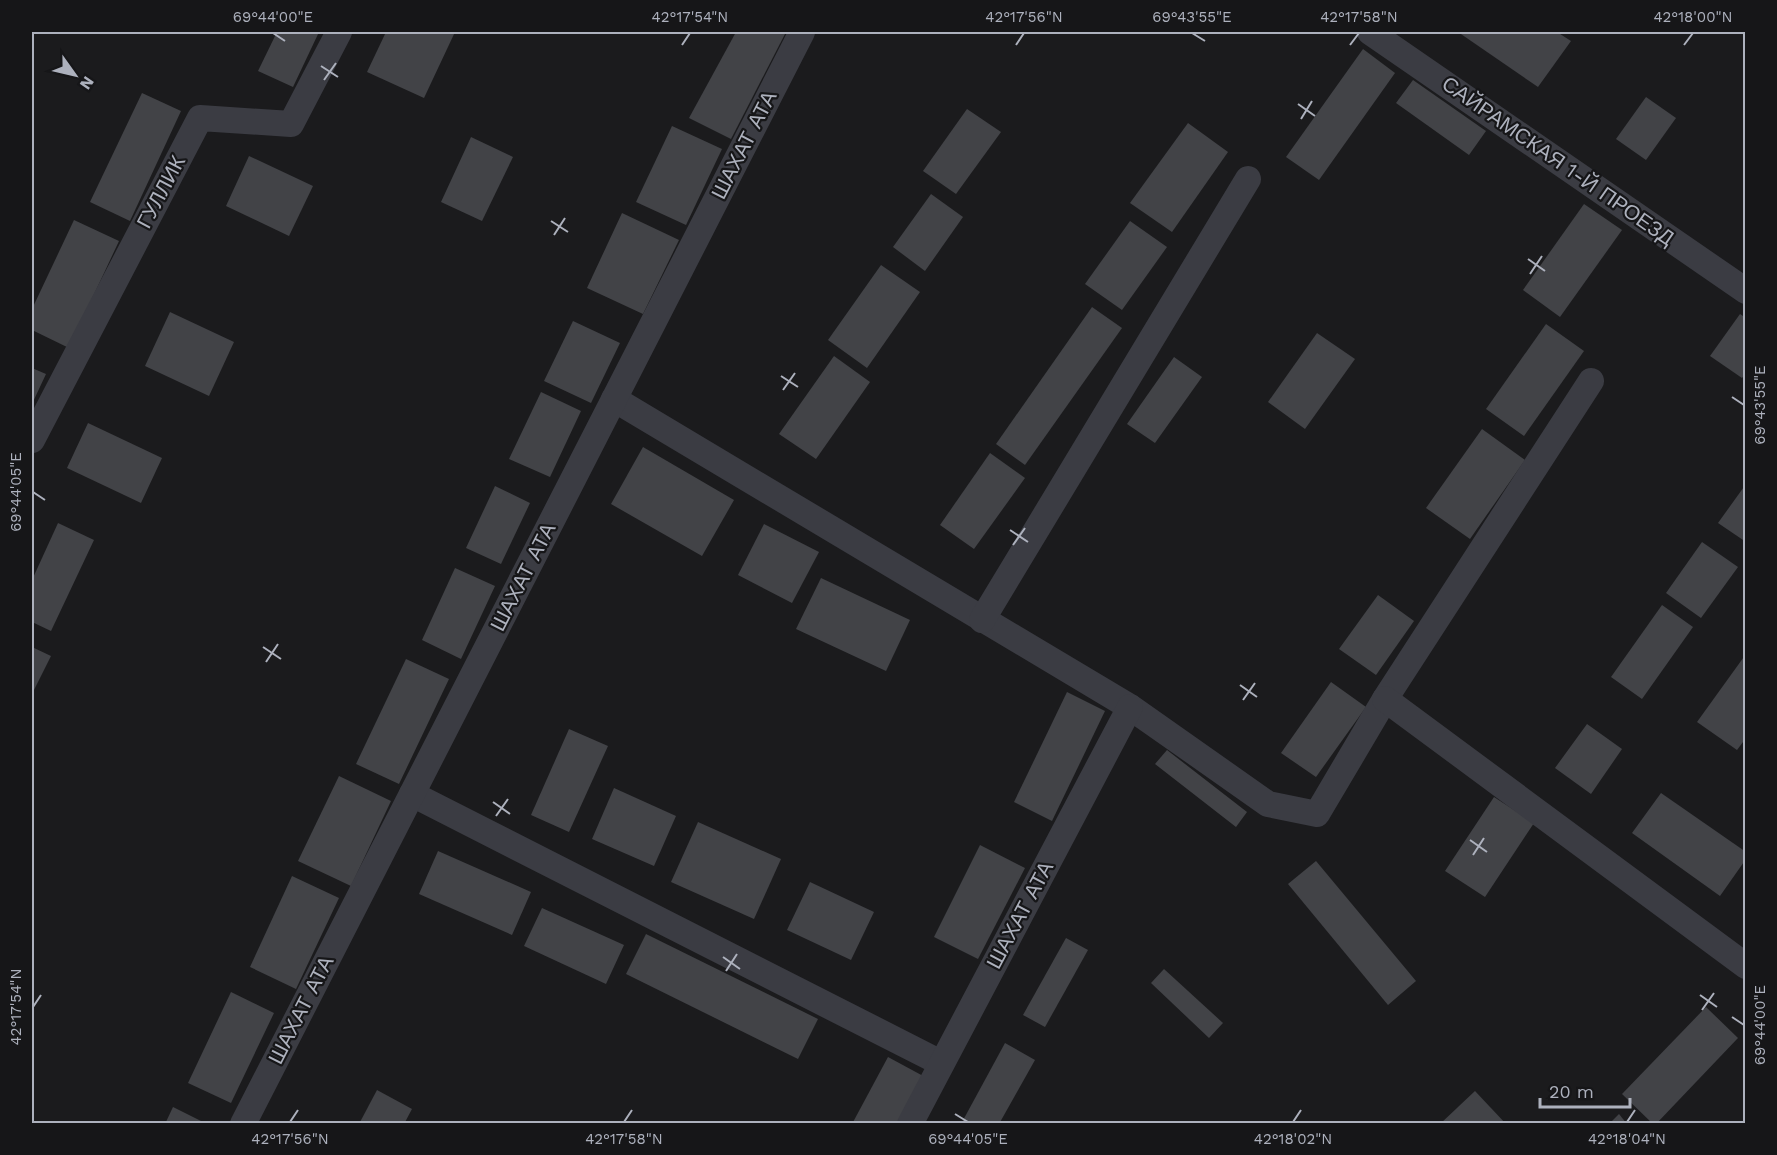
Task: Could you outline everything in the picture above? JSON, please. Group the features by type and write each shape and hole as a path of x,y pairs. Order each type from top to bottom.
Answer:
{"street":[{"name":"ГУЛЛИК","path":"32,440 200,118 291,124 339,32"},
{"name":"ШАХАТ АТА","path":"243,1124 802,32"},
{"name":"САЙРАМСКАЯ 1-Й ПРОЕЗД","path":"1370,32 1746,291"},
{"path":"982,620 1248,179"},
{"path":"614,399 1130,707 1268,804 1317,814 1385,699 1591,381"},
{"path":"1385,699 1746,966"},
{"name":"ШАХАТ АТА","path":"910,1124 1130,707"},
{"path":"412,794 941,1063"}],"building":[{"path":"277,32 319,32 293,87 258,71"},
{"path":"386,32 455,32 424,98 367,72"},
{"path":"736,32 786,32 731,139 689,118"},
{"path":"1458,32 1557,32 1571,41 1538,87"},
{"path":"1363,49 1395,73 1319,180 1286,157"},
{"path":"1413,80 1486,131 1469,155 1396,103"},
{"path":"142,93 181,111 130,221 90,202"},
{"path":"1646,97 1676,118 1646,160 1616,139"},
{"path":"967,109 1001,132 956,194 923,171"},
{"path":"1188,123 1228,152 1172,232 1130,203"},
{"path":"672,126 722,149 686,225 636,202"},
{"path":"471,137 513,157 482,221 441,202"},
{"path":"249,156 313,186 289,236 226,206"},
{"path":"931,194 963,217 925,271 893,247"},
{"path":"1584,204 1622,230 1560,317 1523,290"},
{"path":"622,213 679,240 643,314 587,288"},
{"path":"74,220 119,241 69,348 32,330 32,309"},
{"path":"1130,221 1167,247 1122,310 1085,284"},
{"path":"881,265 920,292 867,368 828,340"},
{"path":"1092,307 1122,328 1025,465 996,444"},
{"path":"170,312 234,342 209,396 145,366"},
{"path":"1740,314 1746,318 1746,373 1742,378 1710,356"},
{"path":"573,321 620,343 591,403 544,381"},
{"path":"1546,324 1584,351 1524,436 1486,409"},
{"path":"1317,333 1355,359 1305,429 1268,402"},
{"path":"834,356 870,382 816,459 779,434"},
{"path":"1174,357 1202,377 1155,443 1127,424"},
{"path":"32,368 46,374 32,404"},
{"path":"541,392 581,411 550,477 509,459"},
{"path":"88,423 162,458 141,503 67,468"},
{"path":"1482,429 1525,460 1470,539 1426,508"},
{"path":"643,447 734,500 702,556 611,504"},
{"path":"990,453 1025,478 974,549 940,525"},
{"path":"1746,484 1746,542 1718,523"},
{"path":"495,486 530,503 501,564 466,548"},
{"path":"58,523 94,540 51,631 32,622 32,580"},
{"path":"764,524 819,552 792,603 738,575"},
{"path":"1702,542 1738,567 1701,618 1666,593"},
{"path":"455,568 495,586 461,659 422,640"},
{"path":"821,578 910,620 886,671 796,629"},
{"path":"1378,595 1414,621 1376,675 1339,649"},
{"path":"1662,605 1693,627 1642,699 1611,677"},
{"path":"32,647 51,656 34,690 32,689"},
{"path":"1746,654 1746,738 1737,750 1697,722"},
{"path":"406,659 449,679 399,784 356,764"},
{"path":"1331,682 1366,707 1316,777 1281,753"},
{"path":"1067,692 1105,711 1052,821 1014,802"},
{"path":"1587,724 1622,749 1591,794 1555,768"},
{"path":"569,729 608,746 569,832 531,815"},
{"path":"1167,750 1247,812 1236,827 1155,764"},
{"path":"339,776 391,801 351,886 298,861"},
{"path":"614,788 676,816 654,866 592,839"},
{"path":"1661,793 1746,852 1746,859 1720,896 1632,833"},
{"path":"1494,797 1534,823 1485,897 1445,871"},
{"path":"698,822 781,859 754,919 671,882"},
{"path":"980,845 1025,868 978,959 934,937"},
{"path":"438,851 531,892 512,935 419,894"},
{"path":"1316,861 1416,981 1388,1005 1288,884"},
{"path":"292,876 339,898 296,989 250,967"},
{"path":"810,882 874,912 851,960 787,930"},
{"path":"542,908 624,945 606,984 524,946"},
{"path":"646,934 818,1019 798,1059 626,974"},
{"path":"1066,938 1088,950 1045,1027 1023,1015"},
{"path":"1164,969 1223,1023 1209,1038 1151,983"},
{"path":"231,992 274,1013 231,1103 188,1083"},
{"path":"1706,1007 1738,1038 1656,1124 1653,1124 1622,1094"},
{"path":"1005,1043 1035,1060 999,1124 961,1124"},
{"path":"888,1057 925,1077 901,1124 852,1124"},
{"path":"377,1090 412,1109 404,1124 359,1124"},
{"path":"1475,1091 1506,1124 1440,1124"},
{"path":"173,1107 207,1124 165,1124"},
{"path":"1619,1114 1627,1124 1609,1124"}]}
